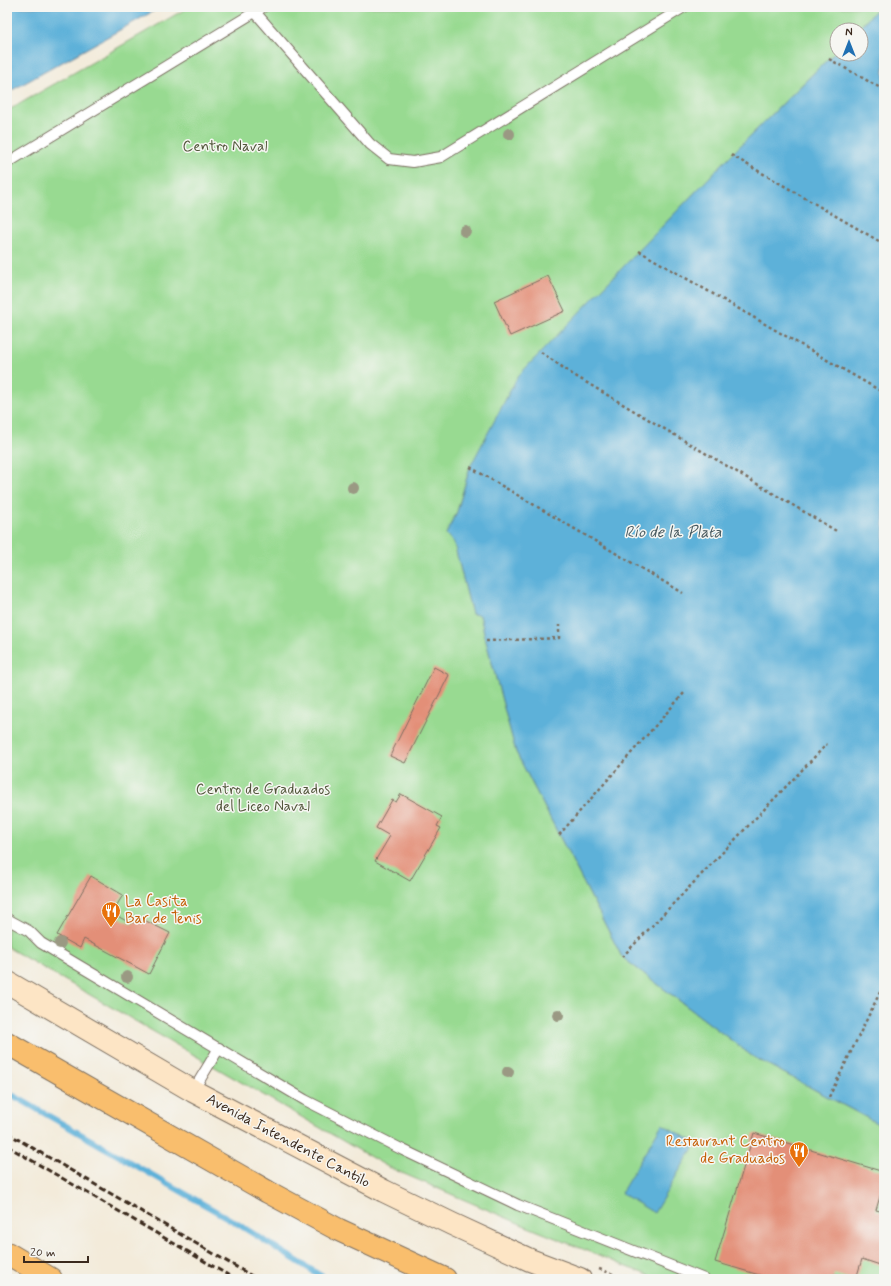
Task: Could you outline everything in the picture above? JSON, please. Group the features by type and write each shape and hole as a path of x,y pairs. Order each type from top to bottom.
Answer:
{"highway":[{"path":"7,1043 268,1192 339,1230 445,1279"},
{"path":"7,1253 51,1279"}],"street":[{"name":"Avenida Intendente Cantilo","path":"7,982 193,1091 384,1191 530,1260 580,1279"}],"lane":[{"path":"7,163 259,9 370,144 389,158 413,162 441,157 684,7"},
{"path":"7,919 29,931 41,943 305,1100 518,1205 704,1279"},
{"path":"193,1091 219,1048"}],"path":[{"path":"834,62 884,90"},
{"path":"731,155 884,244"},
{"path":"639,251 884,393"},
{"path":"541,352 572,374 838,532"},
{"path":"470,467 683,593"},
{"path":"486,641 559,638 559,625"},
{"path":"559,835 685,692"},
{"path":"622,957 827,744"},
{"path":"829,1098 884,984"}],"green space":[{"name":"Centro de Graduados del Liceo Naval","path":"189,7 879,7 865,22 829,22 829,58 731,155 639,251 470,467 457,512 446,534 454,543 472,614 480,614 516,752 622,957 752,1056 884,1127 884,1279 658,1279 650,1276 523,1225 388,1167 7,947 7,111"}],"water":[{"path":"7,7 161,7 7,93"},
{"name":"Río de la Plata","path":"879,7 884,7 884,1127 752,1056 622,957 516,752 480,615 472,614 454,543 446,534 457,512 470,467 518,376 731,155 829,58 829,62 869,62 869,22 865,22"},
{"path":"662,1124 696,1143 654,1213 621,1193"}],"building":[{"path":"548,276 565,311 510,336 494,301"},
{"path":"434,667 449,675 405,763 390,756"},
{"path":"401,794 442,817 437,826 441,828 410,881 375,861 390,836 376,828 392,800 396,802"},
{"name":"La Casita Bar de Tenis","path":"91,876 123,895 112,913 130,923 142,919 170,933 149,974 84,939 80,948 57,935"},
{"path":"754,1133 884,1172 884,1183 876,1210 884,1212 884,1250 880,1265 862,1259 856,1279 834,1274 833,1279 773,1279 715,1262"}],"waterway":[{"path":"7,1092 233,1221 326,1279"}],"railway":[{"path":"7,1133 257,1279"},
{"path":"7,1146 235,1279"}],"place":[{"name":"La Casita Bar de Tenis","path":"111,928"},
{"name":"Restaurant Centro de Graduados","path":"799,1168"}],"park label":[{"name":"Centro Naval","path":"225,147"}]}
